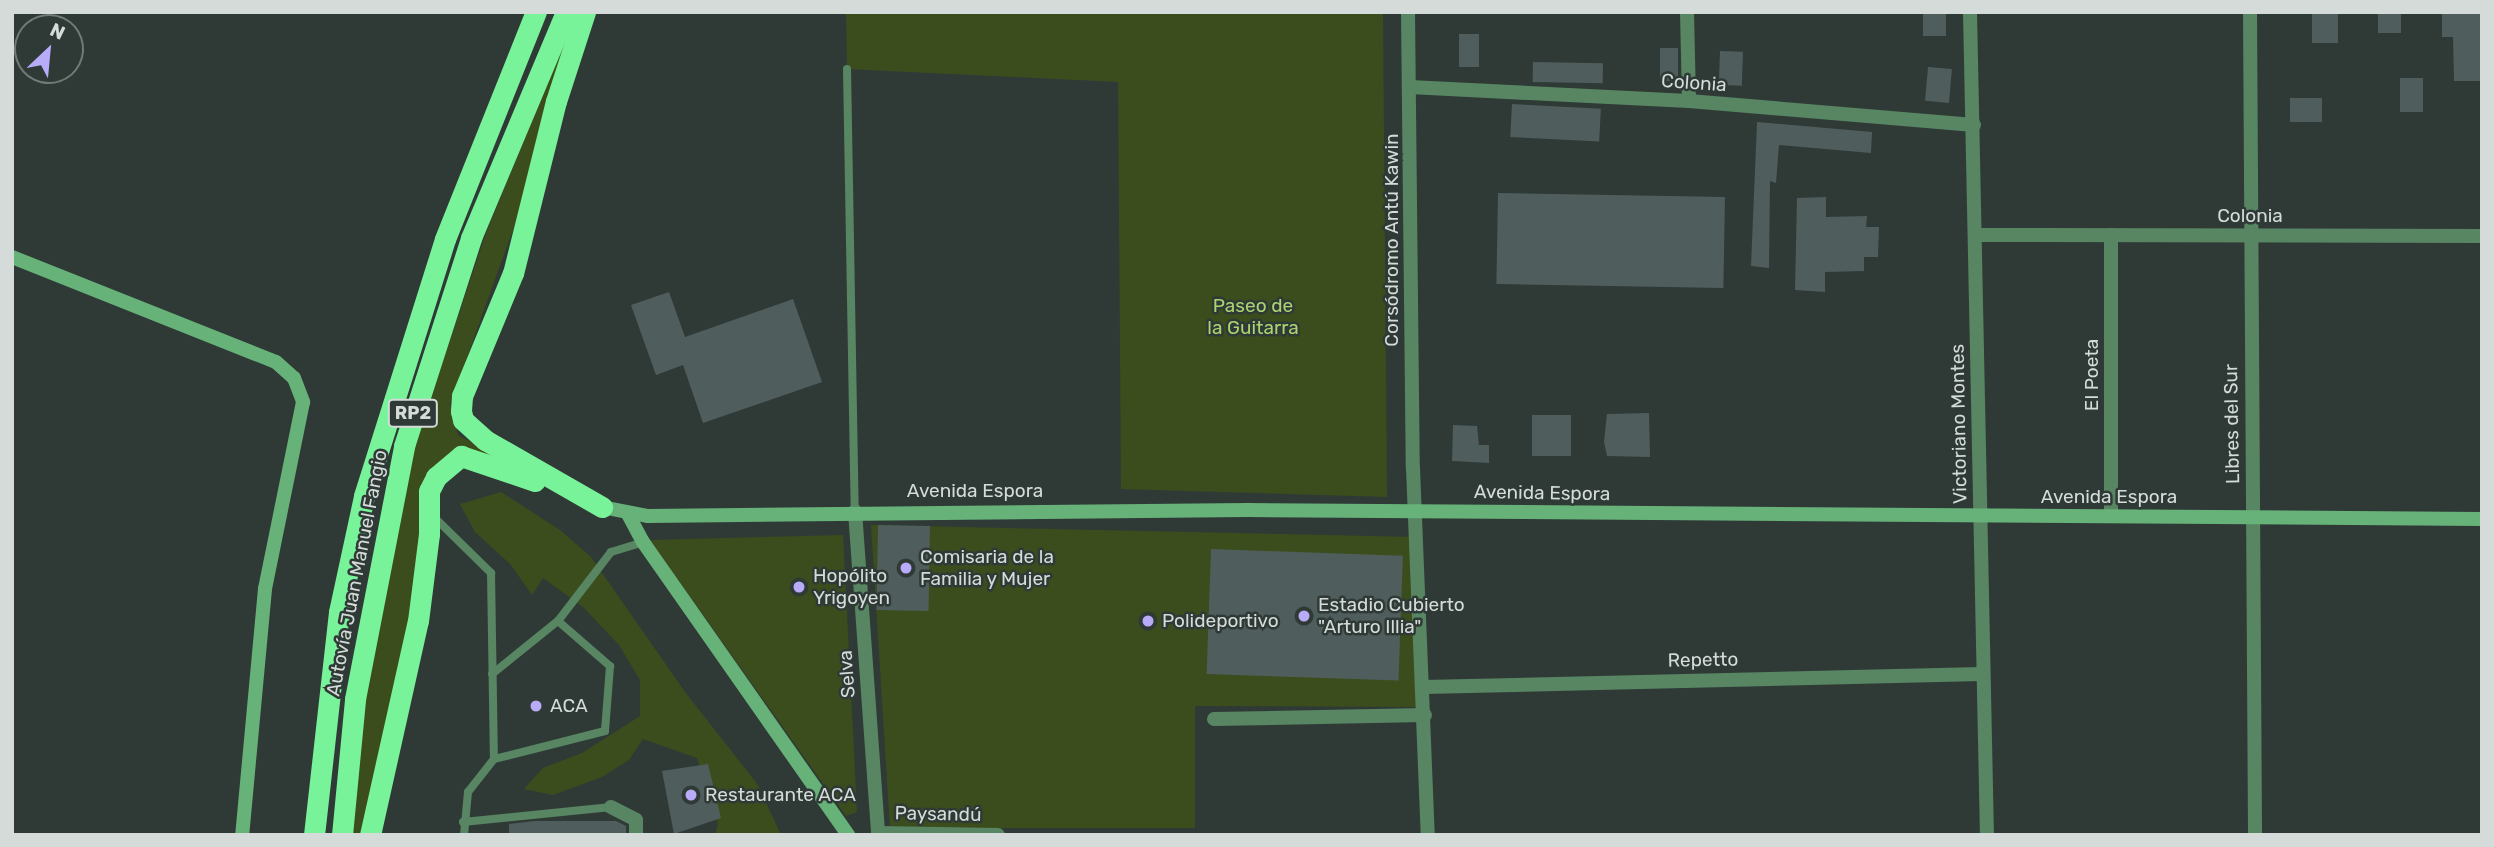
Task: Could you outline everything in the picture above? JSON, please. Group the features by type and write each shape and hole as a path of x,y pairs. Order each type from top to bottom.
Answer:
{"highway":[{"name":"Autovía Juan Manuel Fangio","path":"314,835 339,612 364,496 437,262 536,12"},
{"name":"Autovía Juan Manuel Fangio","path":"342,835 355,699 380,552 408,433 471,238 566,12"},
{"path":"585,12 556,101 513,274 462,396 461,411 463,420 485,440 602,507"},
{"path":"370,835 418,621 429,491 436,477 461,456 602,507"}],"main road":[{"path":"12,257 276,362 294,378 303,402 265,589 242,835"},
{"name":"Avenida Espora","path":"602,507 628,514 1415,510 2482,519"},
{"path":"628,514 643,542 848,835"}],"street":[{"name":"Corsódromo Antú Kawin","path":"1408,12 1413,468 1424,687 1427,835"},
{"path":"1687,12 1689,101"},
{"name":"Victoriano Montes","path":"1970,12 1987,835"},
{"name":"Libres del Sur","path":"2250,12 2248,235 2255,835"},
{"name":"Colonia","path":"1410,87 1689,101 1974,125"},
{"name":"Colonia","path":"1975,235 2482,236"},
{"name":"El Poeta","path":"2111,235 2112,516"},
{"name":"Selva","path":"855,511 878,834"},
{"name":"Repetto","path":"1424,687 1982,674"},
{"path":"1214,719 1425,715"},
{"path":"611,807 636,820 636,835"},
{"name":"Paysandú","path":"878,834 998,835"}],"lane":[{"path":"847,69 855,511"},
{"path":"429,512 491,573 494,759"},
{"path":"492,674 558,621 611,551 643,542"},
{"path":"464,835 463,821 468,792 494,759 605,732 610,666 558,621"},
{"path":"463,821 611,807"}],"green space":[{"path":"577,12 518,216 450,404 458,435 534,475 462,450 420,530 407,635 363,835 351,835 372,644 415,445 486,233"},
{"name":"Paseo de la Guitarra","path":"846,12 1383,12 1387,497 1121,489 1118,82 847,69"},
{"path":"501,492 560,530 591,557 685,692 758,785 781,835 715,835 718,824 697,758 643,739 629,760 602,777 553,795 524,789 543,768 582,753 640,716 640,680 619,645 583,607 543,578 532,595 511,565 475,532 460,504"},
{"name":"Polideportivo","path":"871,525 1418,537 1418,707 1195,706 1195,828 890,828"},
{"path":"843,535 857,812 846,816 650,540"}],"building":[{"path":"1923,12 1946,12 1946,36 1923,36"},
{"path":"2312,12 2338,12 2338,43 2312,43"},
{"path":"2378,12 2401,12 2401,33 2378,33"},
{"path":"2442,12 2482,12 2482,81 2454,81 2453,37 2442,37"},
{"path":"1459,34 1479,34 1479,67 1459,67"},
{"path":"1660,48 1678,48 1678,81 1660,81"},
{"path":"1720,51 1743,52 1742,86 1719,85"},
{"path":"1533,62 1603,63 1603,83 1533,82"},
{"path":"1928,67 1952,69 1949,103 1925,101"},
{"path":"2400,78 2423,78 2423,112 2400,112"},
{"path":"2290,98 2322,98 2322,122 2290,122"},
{"path":"1512,104 1601,109 1599,142 1510,137"},
{"path":"1757,122 1872,132 1871,153 1779,145 1776,183 1770,181 1769,268 1751,266"},
{"path":"1498,193 1725,197 1723,288 1496,284"},
{"path":"1826,197 1826,217 1867,216 1866,227 1879,227 1878,257 1864,257 1864,271 1825,272 1825,292 1795,290 1797,198"},
{"path":"669,292 685,337 793,299 822,382 703,423 683,365 656,375 631,305"},
{"path":"1649,413 1650,457 1607,456 1604,442 1607,414"},
{"path":"1532,415 1571,415 1571,456 1532,456"},
{"path":"1453,425 1477,426 1479,445 1489,445 1489,463 1452,461"},
{"name":"Comisaria de la Familia y Mujer","path":"878,525 930,526 929,611 877,610"},
{"name":"Estadio Cubierto \"Arturo Illia\"","path":"1211,549 1403,556 1399,681 1207,674"},
{"name":"Restaurante ACA","path":"708,764 721,818 674,834 662,771"},
{"path":"535,821 616,821 626,826 626,835 509,835 509,824"}],"place":[{"name":"Comisaria de la Familia y Mujer","path":"906,568"},
{"name":"Hopólito Yrigoyen","path":"799,587"},
{"name":"Estadio Cubierto \"Arturo Illia\"","path":"1304,616"},
{"name":"Polideportivo","path":"1148,621"},
{"name":"ACA","path":"536,706"},
{"name":"Restaurante ACA","path":"691,795"}]}
